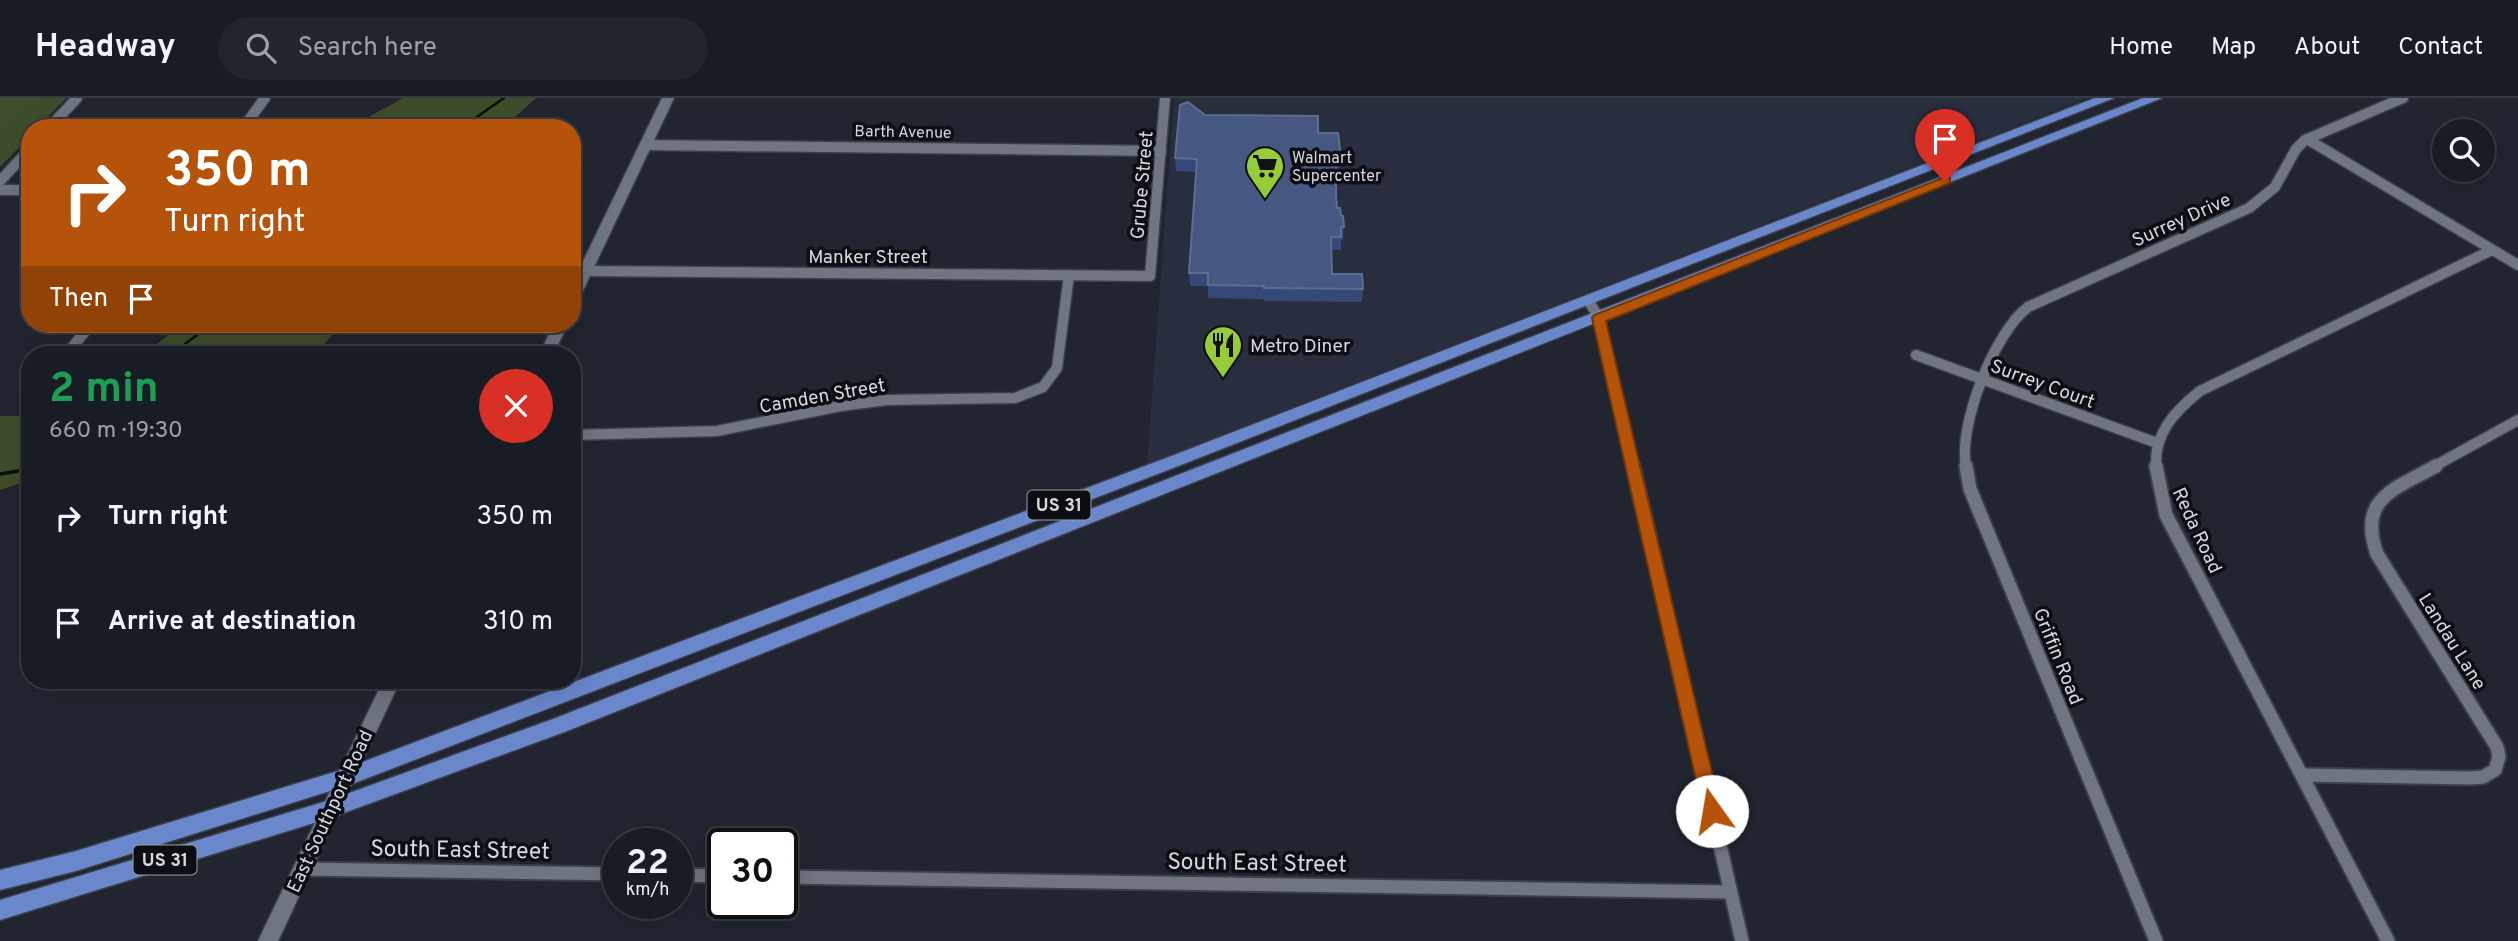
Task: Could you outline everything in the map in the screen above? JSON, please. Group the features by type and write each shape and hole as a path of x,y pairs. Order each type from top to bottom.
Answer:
{"main road":[{"path":"581,281 668,98"},
{"name":"US 31","path":"581,688 1167,464 2107,98"},
{"name":"US 31","path":"0,910 330,809 572,720 2155,98"},
{"name":"East Southport Road","path":"268,941 387,689"},
{"name":"US 31","path":"0,880 76,861 345,778 578,689"}],"street":[{"path":"57,119 77,98"},
{"path":"250,119 265,98"},
{"name":"Grube Street","path":"1150,276 1166,98"},
{"name":"Surrey Drive","path":"1984,380 2003,332 2028,307 2249,208 2275,187 2296,149 2307,139 2403,98"},
{"path":"2307,139 2518,265"},
{"name":"Barth Avenue","path":"645,145 1161,150"},
{"path":"0,181 21,159"},
{"path":"0,190 21,191"},
{"name":"Reda Road","path":"2388,941 2166,515 2155,479 2157,443 2173,413 2200,391 2492,250"},
{"name":"Manker Street","path":"586,271 1150,276"},
{"name":"Camden Street","path":"581,435 706,432 882,400 1004,399 1025,396 1043,387 1057,368 1069,275"},
{"path":"1588,300 1599,318 1742,941"},
{"name":"Surrey Court","path":"1916,355 2157,443"},
{"name":"Griffin Road","path":"1984,380 1968,420 1964,440 1964,458 1970,489 2157,941"},
{"name":"Landau Lane","path":"2302,775 2477,778 2495,770 2500,757 2497,747 2377,554 2369,526 2373,508 2387,493 2518,420"},
{"name":"South East Street","path":"302,869 602,874"},
{"name":"South East Street","path":"798,877 1730,892"}],"shaded area":[{"path":"1174,98 2088,98 1147,464"}],"green space":[{"path":"0,98 66,98 46,119 21,119 21,145 0,167"},
{"path":"403,98 536,98 511,119 365,119"},
{"path":"170,333 333,333 323,346 155,346"},
{"path":"0,416 21,416 21,483 0,490"}],"building":[{"name":"Walmart Supercenter","path":"1188,102 1205,115 1318,116 1318,133 1338,133 1341,157 1339,165 1336,165 1336,196 1344,227 1341,227 1341,237 1331,237 1332,274 1362,274 1363,289 1208,285 1208,273 1189,273 1197,159 1175,158 1180,105"}],"waterway":[{"path":"474,119 504,98"},
{"path":"182,346 200,333"},
{"path":"0,474 21,470"}],"place":[{"name":"Walmart Supercenter","path":"1265,200"},
{"name":"Metro Diner","path":"1223,379"}],"route":[{"path":"1712,811 1599,318 1945,181"}]}
